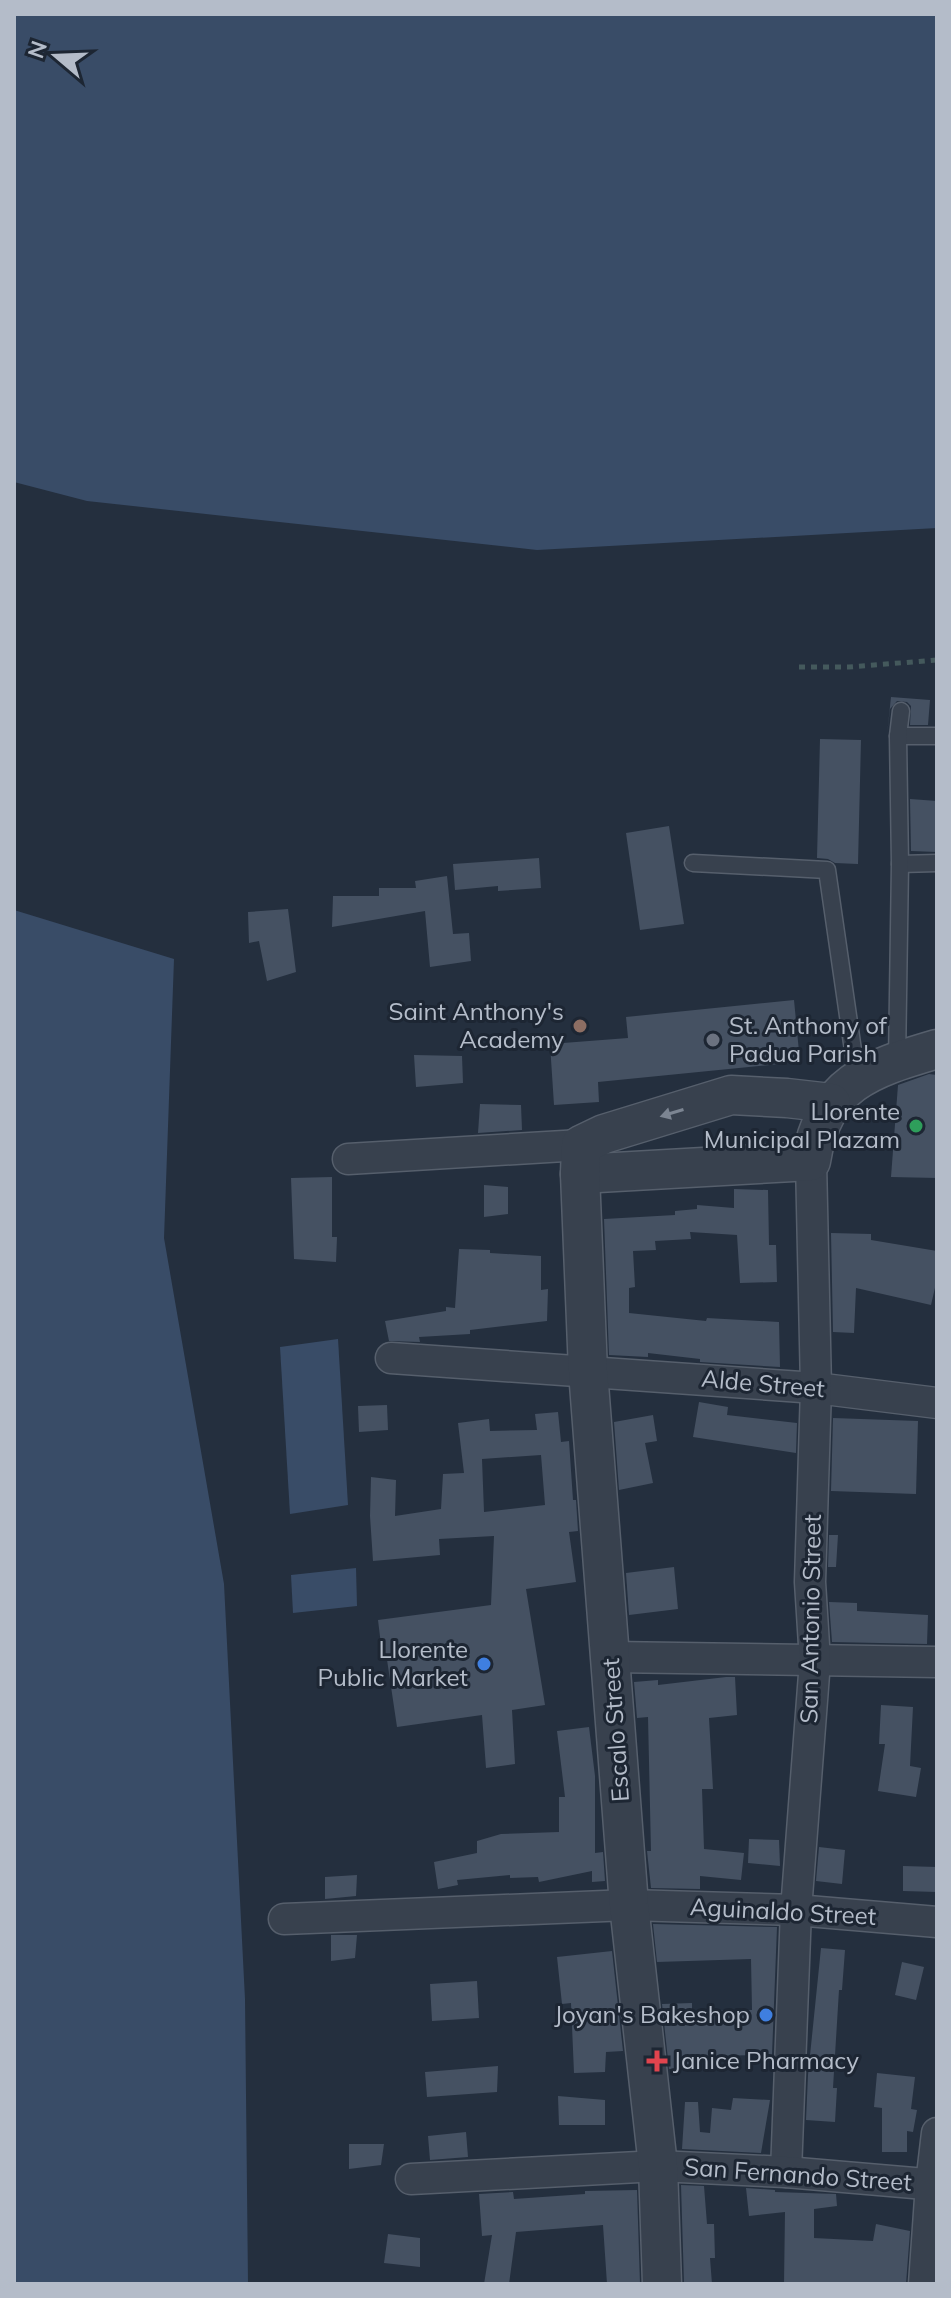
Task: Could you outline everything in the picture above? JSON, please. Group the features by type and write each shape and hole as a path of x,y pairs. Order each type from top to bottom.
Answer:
{"street":[{"path":"580,1160 604,1134 731,1095 787,1098 844,1091 897,1061 937,1049"},
{"path":"348,1159 811,1161 814,1139 844,1091"},
{"name":"Escalo Street","path":"580,1160 588,1371 629,1905 658,2166 662,2284"},
{"name":"San Antonio Street","path":"786,2172 796,1910 815,1661 810,1582 816,1388 811,1161"},
{"name":"Alde Street","path":"391,1358 816,1388 937,1403"},
{"path":"611,1657 937,1662"},
{"name":"Aguinaldo Street","path":"284,1919 629,1905 796,1910 937,1922"},
{"path":"924,2284 937,2133"},
{"name":"San Fernando Street","path":"411,2179 658,2166 786,2172 934,2185"}],"lane":[{"path":"897,1061 898,736 901,711"},
{"path":"898,736 937,736"},
{"path":"693,863 827,870 844,1091"},
{"path":"900,864 937,863"}],"path":[{"path":"799,667 849,667 937,660"}],"water":[{"path":"14,14 937,14 937,528 537,550 87,501 14,482"},
{"path":"14,910 174,959 164,1238 224,1584 245,1999 248,2284 14,2284"},
{"path":"338,1339 348,1505 290,1514 280,1347"},
{"path":"356,1568 357,1606 293,1613 291,1575"}],"building":[{"path":"891,697 930,700 928,725 910,725 911,706 907,702 897,701 890,709 887,735"},
{"path":"820,739 861,740 858,864 817,858"},
{"path":"910,799 937,801 937,852 911,851"},
{"path":"669,826 684,924 640,930 626,833"},
{"path":"539,858 541,888 498,891 498,886 455,890 453,864"},
{"path":"447,876 453,934 469,933 471,961 430,967 425,911 332,927 333,896 379,896 379,888 416,888 415,881"},
{"path":"288,909 296,972 267,981 259,941 249,943 248,912"},
{"name":"St. Anthony of Padua Parish","path":"794,1000 800,1062 598,1082 599,1102 554,1105 550,1044 628,1038 626,1017"},
{"path":"414,1055 462,1056 463,1083 416,1087"},
{"name":"Llorente Municipal Plazam","path":"929,1074 937,1075 937,1178 891,1177 898,1085"},
{"path":"480,1104 521,1105 522,1130 478,1133"},
{"path":"332,1177 332,1237 337,1237 336,1262 294,1259 291,1178"},
{"path":"484,1185 508,1187 508,1214 484,1217"},
{"path":"734,1189 768,1190 769,1245 776,1245 777,1282 740,1283 737,1235 690,1232 691,1239 655,1241 656,1250 633,1251 635,1287 629,1288 629,1313 706,1321 707,1318 779,1322 780,1367 700,1362 700,1359 648,1353 648,1357 609,1355 604,1219 675,1215 675,1211 697,1209 697,1205 734,1208"},
{"path":"831,1233 871,1234 871,1240 937,1251 937,1279 931,1305 856,1288 854,1333 833,1332"},
{"path":"459,1249 541,1256 541,1290 548,1289 547,1321 470,1330 470,1334 419,1337 420,1342 389,1341 385,1321 446,1311 446,1307 455,1308"},
{"path":"699,1402 728,1407 727,1415 797,1423 796,1453 693,1437"},
{"path":"387,1405 388,1430 359,1432 358,1406"},
{"path":"558,1412 561,1442 569,1441 578,1531 569,1532 576,1582 526,1589 545,1705 512,1710 515,1764 486,1768 482,1715 397,1727 378,1620 491,1605 494,1536 439,1539 440,1555 373,1561 371,1477 396,1480 395,1516 441,1509 443,1474 464,1473 458,1423 489,1419 490,1431 537,1430 535,1414","holes":["541,1455 545,1505 484,1512 482,1459"]},
{"path":"653,1415 657,1441 645,1443 653,1483 619,1490 614,1422"},
{"path":"833,1418 918,1421 916,1494 831,1491"},
{"path":"829,1535 838,1535 836,1567 828,1567"},
{"path":"674,1567 678,1609 629,1615 626,1573"},
{"path":"829,1602 857,1603 857,1611 928,1615 927,1644 832,1642"},
{"path":"735,1677 737,1715 709,1718 713,1789 702,1789 704,1849 744,1853 741,1880 700,1876 700,1889 651,1888 647,1851 651,1851 648,1717 637,1718 634,1682 658,1680 658,1685"},
{"path":"881,1705 913,1707 910,1766 921,1768 916,1797 878,1791 885,1744 879,1744"},
{"path":"589,1727 595,1776 595,1853 603,1852 605,1881 592,1882 592,1871 539,1882 538,1877 510,1878 510,1875 457,1880 458,1885 438,1889 434,1862 477,1853 477,1841 501,1834 559,1832 559,1797 565,1797 557,1731"},
{"path":"749,1839 779,1840 780,1866 748,1863"},
{"path":"819,1847 845,1850 842,1884 816,1881"},
{"path":"903,1866 937,1867 937,1892 903,1891"},
{"path":"357,1875 356,1896 325,1899 325,1877"},
{"path":"653,1924 777,1927 772,2055 699,2056 700,2068 669,2069 662,2004 692,2003 692,2011 752,2010 751,1959 657,1962"},
{"path":"331,1935 357,1935 355,1958 331,1961"},
{"path":"821,1948 845,1950 842,1990 839,1990 833,2088 837,2088 835,2122 806,2120"},
{"path":"612,1951 623,2051 606,2052 605,2072 574,2073 571,2003 562,2004 557,1957"},
{"path":"902,1962 924,1967 916,2000 895,1995"},
{"path":"477,1981 479,2018 432,2021 430,1984"},
{"path":"498,2066 497,2092 427,2097 425,2072"},
{"path":"877,2073 915,2077 911,2109 917,2110 913,2132 907,2131 907,2152 882,2152 882,2108 874,2107"},
{"path":"558,2096 605,2100 605,2125 559,2125"},
{"path":"733,2098 770,2100 761,2153 682,2149 685,2102 698,2102 700,2132 710,2133 712,2108 731,2110"},
{"path":"466,2132 468,2157 430,2160 428,2136"},
{"path":"349,2144 384,2144 381,2165 349,2169"},
{"path":"681,2185 704,2186 707,2224 714,2224 715,2258 710,2258 712,2284 684,2284"},
{"path":"746,2188 836,2194 837,2206 814,2209 814,2238 873,2241 876,2224 910,2231 906,2284 784,2284 785,2212 749,2216"},
{"path":"637,2190 640,2284 607,2284 603,2225 516,2232 509,2284 484,2284 492,2235 482,2236 479,2194 513,2192 514,2199 585,2194 585,2191"},
{"path":"388,2234 420,2238 420,2267 384,2263"}],"place":[{"name":"Saint Anthony's Academy","path":"580,1026"},
{"name":"St. Anthony of Padua Parish","path":"713,1040"},
{"name":"Llorente Municipal Plazam","path":"916,1126"},
{"name":"Llorente Public Market","path":"484,1664"},
{"name":"Joyan's Bakeshop","path":"766,2015"},
{"name":"Janice Pharmacy","path":"657,2061"}]}
